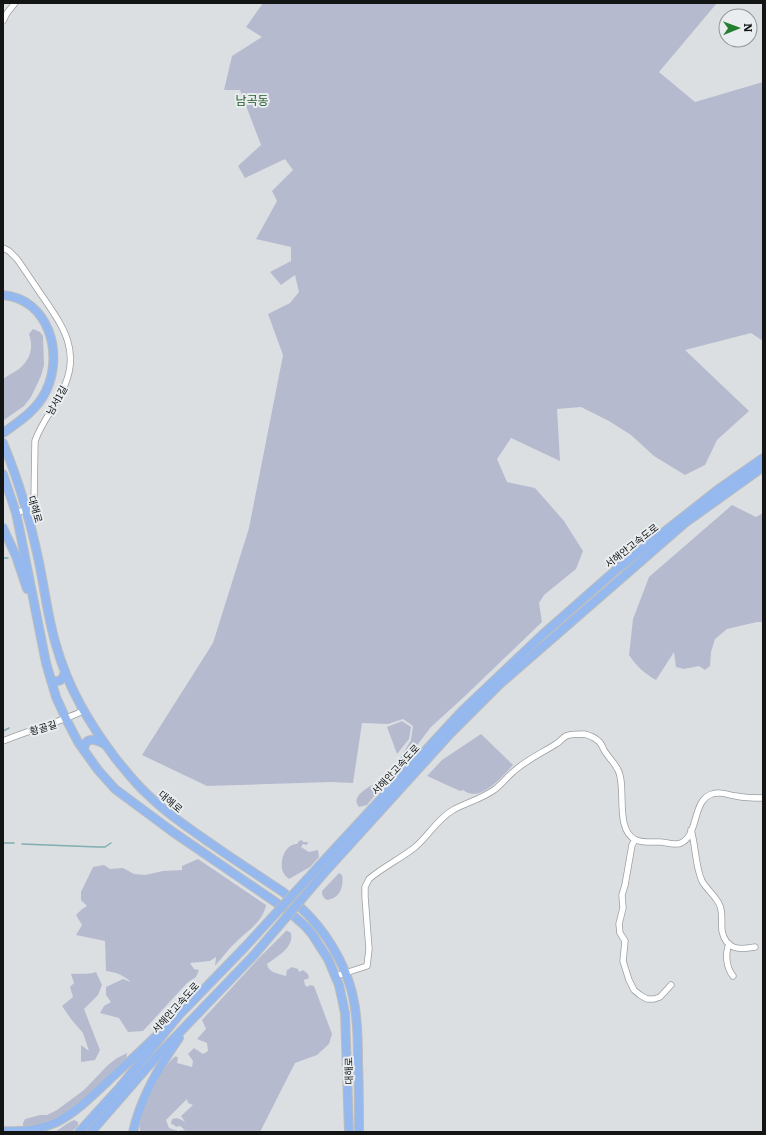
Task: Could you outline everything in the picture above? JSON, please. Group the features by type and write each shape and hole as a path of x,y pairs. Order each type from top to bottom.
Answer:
{"highway":[{"path":"3,295 23,301 38,312 45,322 53,348 52,371 46,390 38,404 21,420 8,426"},
{"path":"3,300 21,306 32,314 43,329 49,351 47,373 39,393 26,410 8,426 3,433"},
{"name":"대해로","path":"3,443 27,510 56,645 70,685 83,711 105,744 130,776 146,793 185,826 283,892 304,910 322,930 337,956 345,973 354,1001 357,1027 359,1132"},
{"name":"서해안고속도로","path":"79,1132 120,1087 179,1015 244,948 462,711 542,635 617,569 720,488 763,458"},
{"name":"서해안고속도로","path":"90,1132 158,1055 254,955 324,873 450,734 500,684 685,523 763,467"},
{"name":"대해로","path":"3,474 16,513 38,624 51,680 66,719 78,742 108,782 126,798 296,917 312,934 328,959 336,976 345,1013 348,1132"},
{"path":"3,528 18,561 38,624"},
{"path":"51,680 56,682 60,681 65,672"},
{"path":"84,750 84,744 87,741 98,740 105,744"},
{"path":"3,1132 25,1131 40,1128 68,1115 101,1088 179,1015"},
{"path":"133,1132 152,1080 189,1023"}],"street":[{"path":"3,22 7,13 15,3"},
{"name":"남서1길","path":"3,248 17,259 59,321 68,340 71,361 65,386 38,432 35,441 34,501 27,510"},
{"path":"16,513 27,510"},
{"name":"황골길","path":"3,741 27,731 66,719 83,711"},
{"path":"336,976 367,966 368,949 365,887 369,879 415,847 452,810 485,796 498,788 525,762 567,736 583,734 594,737 599,741 618,769 620,776 622,816 629,834 635,840 642,842 680,843 685,839 691,830 698,811 705,798 713,794 722,793 731,796 763,798"},
{"path":"691,830 702,881 719,903 722,931 729,944 734,948 756,947"},
{"path":"635,840 632,845 627,879 622,895 623,908 619,924 620,933 625,941 623,961 634,990 647,999 660,998 671,985"},
{"path":"729,944 726,950 729,970 733,976"}],"shaded area":[{"path":"263,3 717,3 659,72 695,102 763,82 763,341 751,333 685,350 749,411 717,440 705,465 685,475 654,456 631,435 609,421 581,407 557,409 560,461 511,438 497,459 507,482 535,488 564,521 583,551 576,569 544,595 539,603 542,622 431,727 402,765 399,760 411,740 413,726 403,719 388,724 362,723 353,783 331,782 207,786 142,755 213,643 249,528 283,355 268,314 290,303 299,292 295,275 281,285 270,272 291,261 291,247 256,239 277,201 272,191 293,170 285,159 245,178 238,166 261,145 240,90 224,90 232,56 262,37 246,27"},
{"path":"33,329 40,332 43,336 44,365 41,376 31,397 24,406 4,420 3,380 26,362 31,349 29,334"},
{"path":"732,505 756,517 763,513 763,622 727,629 715,639 711,652 710,666 705,670 699,666 684,669 676,667 674,652 656,680 641,669 629,655 633,619 649,577"},
{"path":"402,721 411,727 409,739 397,754 387,727"},
{"path":"481,734 513,765 493,785 481,793 475,794 468,793 463,790 460,791 427,776 442,760"},
{"path":"389,778 367,805 359,807 356,802 357,797 361,793 372,785"},
{"path":"302,840 303,842 308,842 307,845 303,844 301,847 309,852 318,850 319,857 310,867 289,879 283,872 282,868 284,854 289,847"},
{"path":"198,859 266,905 264,911 253,927 233,945 215,966 216,957 210,961 190,963 194,969 199,970 196,977 187,983 143,1031 128,1032 119,1018 100,1013 104,1006 111,1002 106,995 106,987 123,979 131,982 119,974 106,971 105,941 76,935 82,925 76,915 87,906 81,900 81,892 93,867 104,865 110,869 123,868 134,874 145,875 163,871 182,870 182,866"},
{"path":"339,873 342,875 342,888 335,897 327,900 324,898 322,891"},
{"path":"286,931 291,933 288,947 267,964 268,967 272,971 286,976 287,970 292,967 298,969 299,972 303,970 308,974 309,978 304,980 305,985 307,987 310,985 314,986 332,1034 329,1044 317,1055 295,1063 260,1132 140,1132 140,1121 145,1104 164,1068 176,1056 178,1058 177,1063 192,1067 193,1061 188,1054 194,1048 203,1054 208,1051 207,1043 197,1039 206,1029 202,1020","holes":["187,1099 188,1103 193,1105 181,1116 185,1122 174,1118 172,1119 171,1124 176,1127 180,1126 185,1130 178,1131 169,1128 166,1120"]},
{"path":"96,972 102,985 98,995 84,1009 100,1050 95,1060 81,1062 81,1045 89,1051 83,1033 62,1006 73,997 70,987 74,983 71,974 87,974"},
{"path":"127,1053 126,1058 109,1076 62,1116 42,1124 26,1127 23,1126 25,1119 40,1115 47,1115 57,1110 84,1090 108,1065"},
{"path":"74,1120 78,1122 78,1125 72,1132 55,1132 68,1123"}],"waterway":[{"path":"3,558 8,558"},
{"path":"3,731 9,728"},
{"path":"3,843 14,843"},
{"path":"22,844 105,847 111,843"}],"district":[{"name":"남곡동","path":"252,100"}]}
